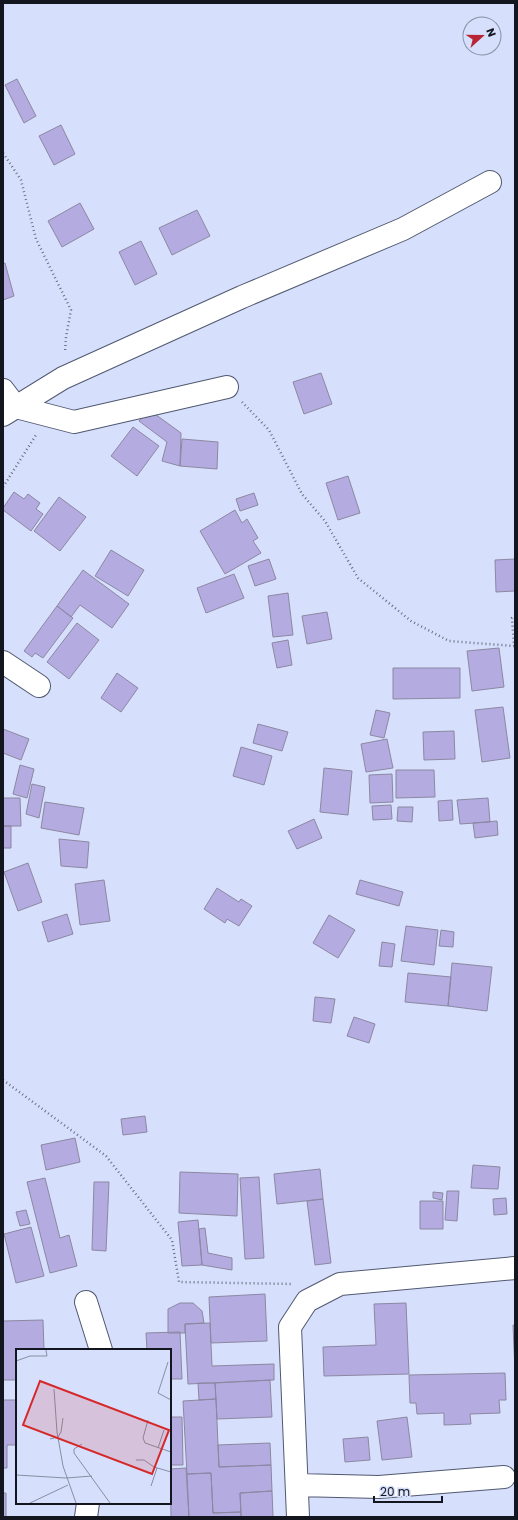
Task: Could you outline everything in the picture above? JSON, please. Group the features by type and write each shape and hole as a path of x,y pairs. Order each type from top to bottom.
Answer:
{"street":[{"path":"7,404 242,297 403,229 490,182"},
{"path":"7,404 74,422 227,387"},
{"path":"3,662 39,686"},
{"path":"298,1517 290,1327 307,1301 340,1284 515,1268"},
{"path":"86,1302 101,1349"},
{"path":"297,1485 379,1487 504,1477"},
{"path":"86,1517 88,1504"}],"path":[{"path":"3,153 21,180 36,239 59,289 71,310 66,337 63,378"},
{"path":"227,387 269,430 302,494 325,521 358,578 411,621 449,642 514,646 512,618 515,617"},
{"path":"3,487 49,416"},
{"path":"3,1080 106,1156 172,1240 179,1282 298,1284 307,1301"}],"building":[{"path":"17,79 36,116 24,123 5,85"},
{"path":"61,125 75,154 54,165 39,136"},
{"path":"80,203 94,229 62,247 48,221"},
{"path":"197,210 210,236 172,255 159,228"},
{"path":"141,241 157,274 135,285 119,252"},
{"path":"5,263 14,296 3,300 3,264"},
{"path":"321,373 332,404 304,414 293,382"},
{"path":"148,409 181,433 180,466 162,461 167,442 139,421"},
{"path":"133,427 159,446 137,476 111,456"},
{"path":"182,439 218,442 217,469 180,466"},
{"path":"348,476 360,513 338,520 326,483"},
{"path":"14,492 24,499 28,494 40,503 36,509 43,514 31,531 3,510"},
{"path":"254,493 258,505 240,511 236,499"},
{"path":"59,497 86,517 60,551 34,531"},
{"path":"235,510 242,523 247,519 258,538 253,541 261,553 225,574 200,531"},
{"path":"111,550 144,570 128,596 95,576"},
{"path":"269,559 276,579 255,586 248,566"},
{"path":"515,559 515,591 496,592 495,560"},
{"path":"83,570 129,604 112,628 80,605 71,617 57,606"},
{"path":"234,574 244,598 206,613 197,588"},
{"path":"288,593 293,635 273,637 268,596"},
{"path":"57,606 73,618 43,658 35,653 32,657 24,651"},
{"path":"327,612 332,639 307,644 302,616"},
{"path":"77,623 99,640 69,679 47,662"},
{"path":"288,640 292,665 277,668 272,643"},
{"path":"499,648 504,687 472,691 467,651"},
{"path":"393,668 460,668 460,698 393,699"},
{"path":"117,673 138,688 121,712 101,698"},
{"path":"503,707 510,758 482,762 475,710"},
{"path":"376,710 390,713 384,738 370,735"},
{"path":"258,724 288,732 282,751 253,743"},
{"path":"3,729 29,739 21,760 3,753"},
{"path":"454,731 455,759 424,760 423,732"},
{"path":"387,739 393,768 366,772 361,744"},
{"path":"241,747 272,756 264,785 233,776"},
{"path":"20,765 34,769 27,798 13,794"},
{"path":"324,768 352,771 348,815 320,812"},
{"path":"396,770 434,770 435,797 396,798"},
{"path":"392,774 393,802 370,803 369,775"},
{"path":"32,784 45,787 39,818 26,814"},
{"path":"3,798 20,798 21,826 3,826"},
{"path":"488,798 490,822 460,824 457,800"},
{"path":"452,800 453,820 439,821 438,801"},
{"path":"45,802 84,808 79,835 41,828"},
{"path":"391,805 392,819 373,820 372,806"},
{"path":"398,807 413,807 412,822 397,821"},
{"path":"314,819 322,838 297,849 288,831"},
{"path":"497,821 498,835 475,838 473,823"},
{"path":"3,826 11,826 11,848 3,848"},
{"path":"59,839 89,842 87,868 61,866"},
{"path":"28,863 42,902 18,911 4,872"},
{"path":"104,880 110,921 80,925 75,884"},
{"path":"360,880 403,892 399,906 356,894"},
{"path":"217,888 239,902 241,899 252,906 239,926 227,919 225,923 204,909"},
{"path":"67,914 73,934 48,942 42,922"},
{"path":"329,915 355,930 338,958 313,943"},
{"path":"406,926 438,930 434,965 401,961"},
{"path":"441,930 454,932 453,947 439,946"},
{"path":"382,942 395,944 392,967 379,966"},
{"path":"452,963 492,967 487,1011 448,1006"},
{"path":"408,973 451,977 448,1006 405,1002"},
{"path":"315,997 335,999 331,1023 313,1021"},
{"path":"354,1017 375,1024 369,1043 347,1036"},
{"path":"145,1116 147,1132 123,1135 121,1119"},
{"path":"75,1138 80,1162 46,1170 41,1145"},
{"path":"473,1165 500,1167 498,1189 471,1188"},
{"path":"320,1169 323,1199 277,1204 274,1174"},
{"path":"180,1172 238,1174 237,1216 179,1213"},
{"path":"259,1177 264,1258 245,1259 240,1178"},
{"path":"45,1178 60,1238 69,1235 77,1266 50,1273 27,1182"},
{"path":"94,1182 109,1182 106,1251 92,1250"},
{"path":"447,1191 459,1191 457,1221 445,1220"},
{"path":"433,1192 443,1193 442,1200 433,1198"},
{"path":"506,1198 507,1214 494,1215 493,1199"},
{"path":"323,1199 331,1263 315,1265 307,1201"},
{"path":"420,1201 443,1201 443,1229 420,1229"},
{"path":"26,1210 30,1224 20,1226 16,1212"},
{"path":"198,1220 202,1265 182,1266 178,1222"},
{"path":"31,1227 44,1276 16,1283 4,1234"},
{"path":"205,1228 208,1253 232,1258 232,1270 202,1265 199,1229"},
{"path":"265,1294 267,1341 211,1343 209,1297"},
{"path":"180,1303 193,1303 202,1311 204,1323 185,1324 185,1333 168,1333 168,1309"},
{"path":"406,1303 409,1374 324,1376 323,1347 376,1345 374,1304"},
{"path":"43,1320 44,1349 16,1349 16,1380 3,1380 3,1321"},
{"path":"210,1323 212,1366 274,1364 274,1380 188,1384 185,1324"},
{"path":"513,1325 515,1325 515,1371"},
{"path":"180,1332 182,1379 171,1379 171,1349 147,1349 146,1333"},
{"path":"505,1373 506,1400 499,1400 500,1413 470,1414 471,1424 444,1425 444,1413 417,1414 416,1403 410,1403 409,1375"},
{"path":"270,1380 272,1417 217,1419 215,1383"},
{"path":"198,1383 215,1383 216,1399 199,1400"},
{"path":"216,1399 219,1467 271,1465 272,1491 240,1493 241,1512 213,1513 211,1473 187,1474 183,1401"},
{"path":"3,1400 16,1400 16,1445 7,1445 7,1468 3,1468"},
{"path":"171,1417 182,1417 183,1465 171,1465"},
{"path":"407,1417 412,1457 382,1460 377,1421"},
{"path":"368,1437 370,1460 345,1462 343,1439"},
{"path":"270,1443 271,1465 219,1467 218,1445"},
{"path":"186,1468 189,1517 171,1517 171,1469"},
{"path":"211,1473 213,1513 241,1512 241,1517 189,1517 187,1474"},
{"path":"272,1491 273,1517 241,1517 240,1493"},
{"path":"3,1493 6,1493 6,1517 3,1517"}]}
